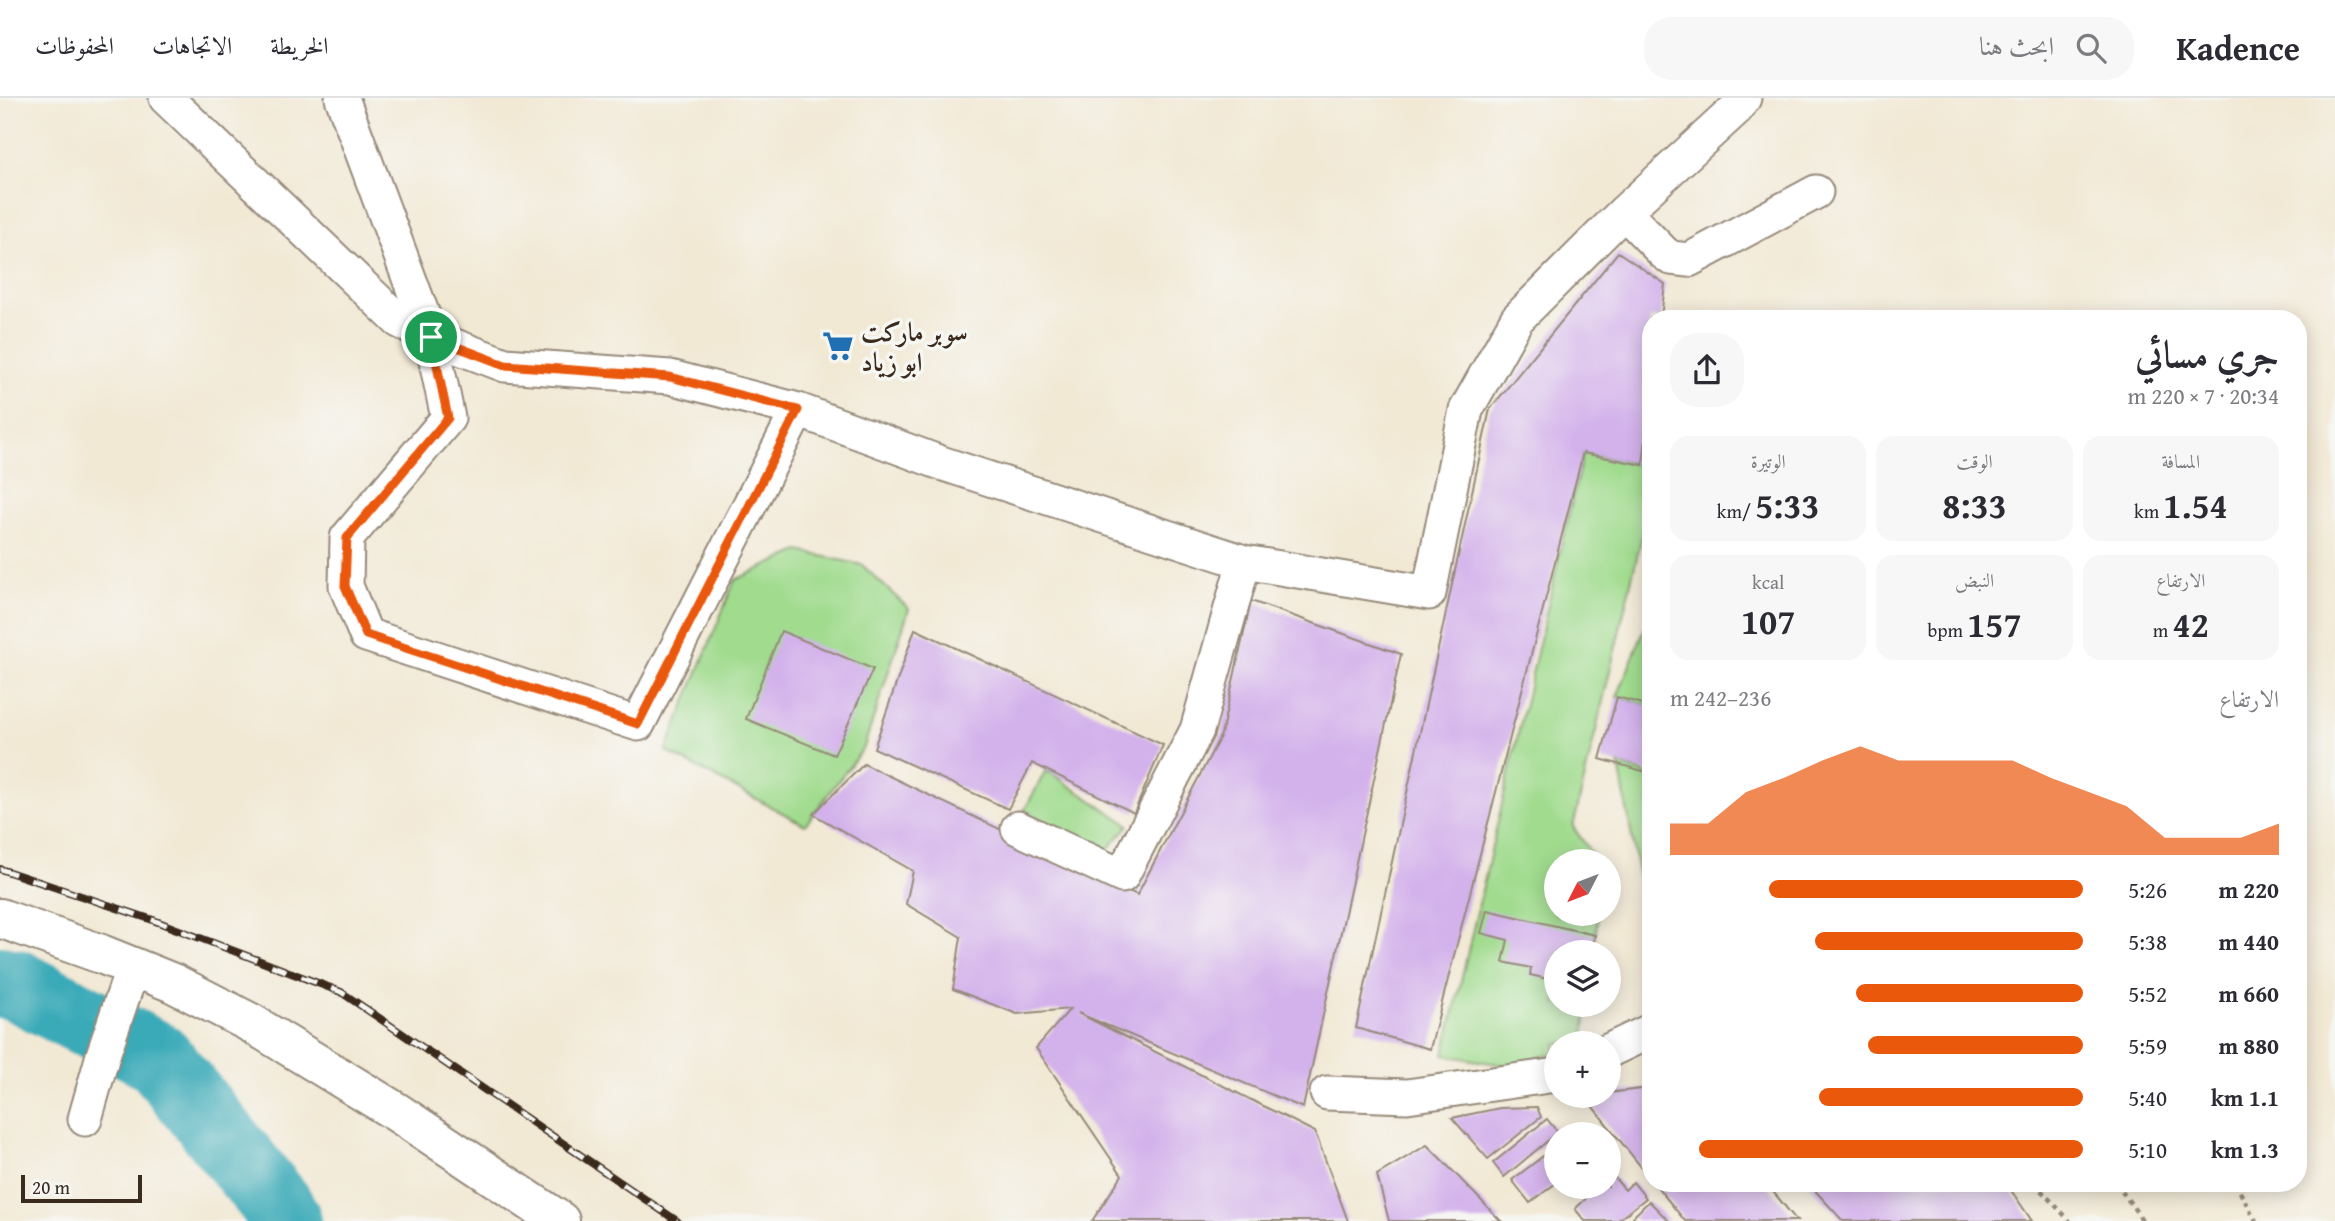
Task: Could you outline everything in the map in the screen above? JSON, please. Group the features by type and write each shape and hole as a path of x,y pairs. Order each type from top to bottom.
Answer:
{"main road":[{"path":"0,918 130,980 173,983 251,1023 398,1113 559,1221"}],"street":[{"path":"166,98 400,321 431,337 505,365 670,377 798,410 941,463 1244,562 1429,593 1466,410 1517,319 1624,212 1736,109 1744,98"},
{"path":"342,98 431,337 448,418 347,538 345,586 366,635 638,724 798,410"},
{"path":"1624,212 1664,253 1671,258 1689,260 1816,192"},
{"path":"1018,828 1122,876 1197,730 1244,562"},
{"path":"85,1119 103,1055 130,980"},
{"path":"1621,1045 1642,1035"},
{"path":"1327,1093 1407,1096 1544,1077"}],"path":[{"path":"2043,1192 2070,1221"},
{"path":"2122,1192 2143,1221"},
{"path":"2240,1192 2256,1221"}],"green space":[{"path":"1583,453 1642,465 1642,536 1573,827 1589,849 1544,849 1544,926 1597,926 1595,940 1544,940 1544,1017 1586,1017 1585,1031 1544,1031 1544,1056 1508,1066 1444,1055"},
{"path":"799,551 862,565 909,609 864,747 805,825 666,751 735,580"},
{"path":"1642,635 1642,704 1617,697"},
{"path":"1619,764 1642,773 1642,895"},
{"path":"1046,770 1129,825 1107,850 1024,811"}],"building":[{"path":"1618,252 1665,284 1662,310 1642,310 1642,465 1583,453 1430,1049 1356,1028 1490,409"},
{"path":"1251,601 1401,654 1303,1108 1078,1013 1315,1132 1348,1221 1092,1221 1122,1175 1036,1048 1070,1009 1017,1014 953,989 961,937 906,904 913,871 813,814 864,764 1137,895 1221,735"},
{"path":"915,629 1163,745 1134,813 1032,763 1008,809 874,748"},
{"path":"781,631 873,669 834,755 746,719"},
{"path":"1617,697 1642,704 1642,771 1600,759"},
{"path":"1487,910 1544,923 1544,926 1556,926 1595,935 1594,940 1544,940 1544,978 1530,975 1531,968 1503,962 1508,940 1481,933"},
{"path":"1642,1089 1642,1168 1621,1142 1621,1122 1605,1122 1594,1108 1621,1108 1621,1091"},
{"path":"1537,1107 1541,1117 1488,1159 1452,1118 1500,1108"},
{"path":"1547,1119 1549,1122 1544,1122 1544,1144 1504,1177 1493,1163"},
{"path":"1427,1145 1501,1221 1389,1221 1377,1175"},
{"path":"1544,1155 1544,1192 1530,1203 1512,1180"},
{"path":"1633,1182 1646,1198 1617,1221 1585,1221 1575,1209 1585,1199 1621,1199 1621,1185 1625,1190"},
{"path":"1661,1192 1773,1192 1797,1221 1685,1221"},
{"path":"1816,1192 2012,1192 2032,1221 1843,1221"},
{"path":"1649,1201 1669,1221 1637,1221 1633,1217"}],"waterway":[{"path":"0,982 16,985 157,1057 277,1205 286,1221"}],"railway":[{"path":"0,869 153,920 341,992 677,1221"}],"place":[{"name":"سوبر ماركت ابو زياد","path":"838,346"}],"route":[{"path":"431,337 505,365 670,377 798,410 638,724 366,635 345,586 347,538 448,418 431,337"}]}
